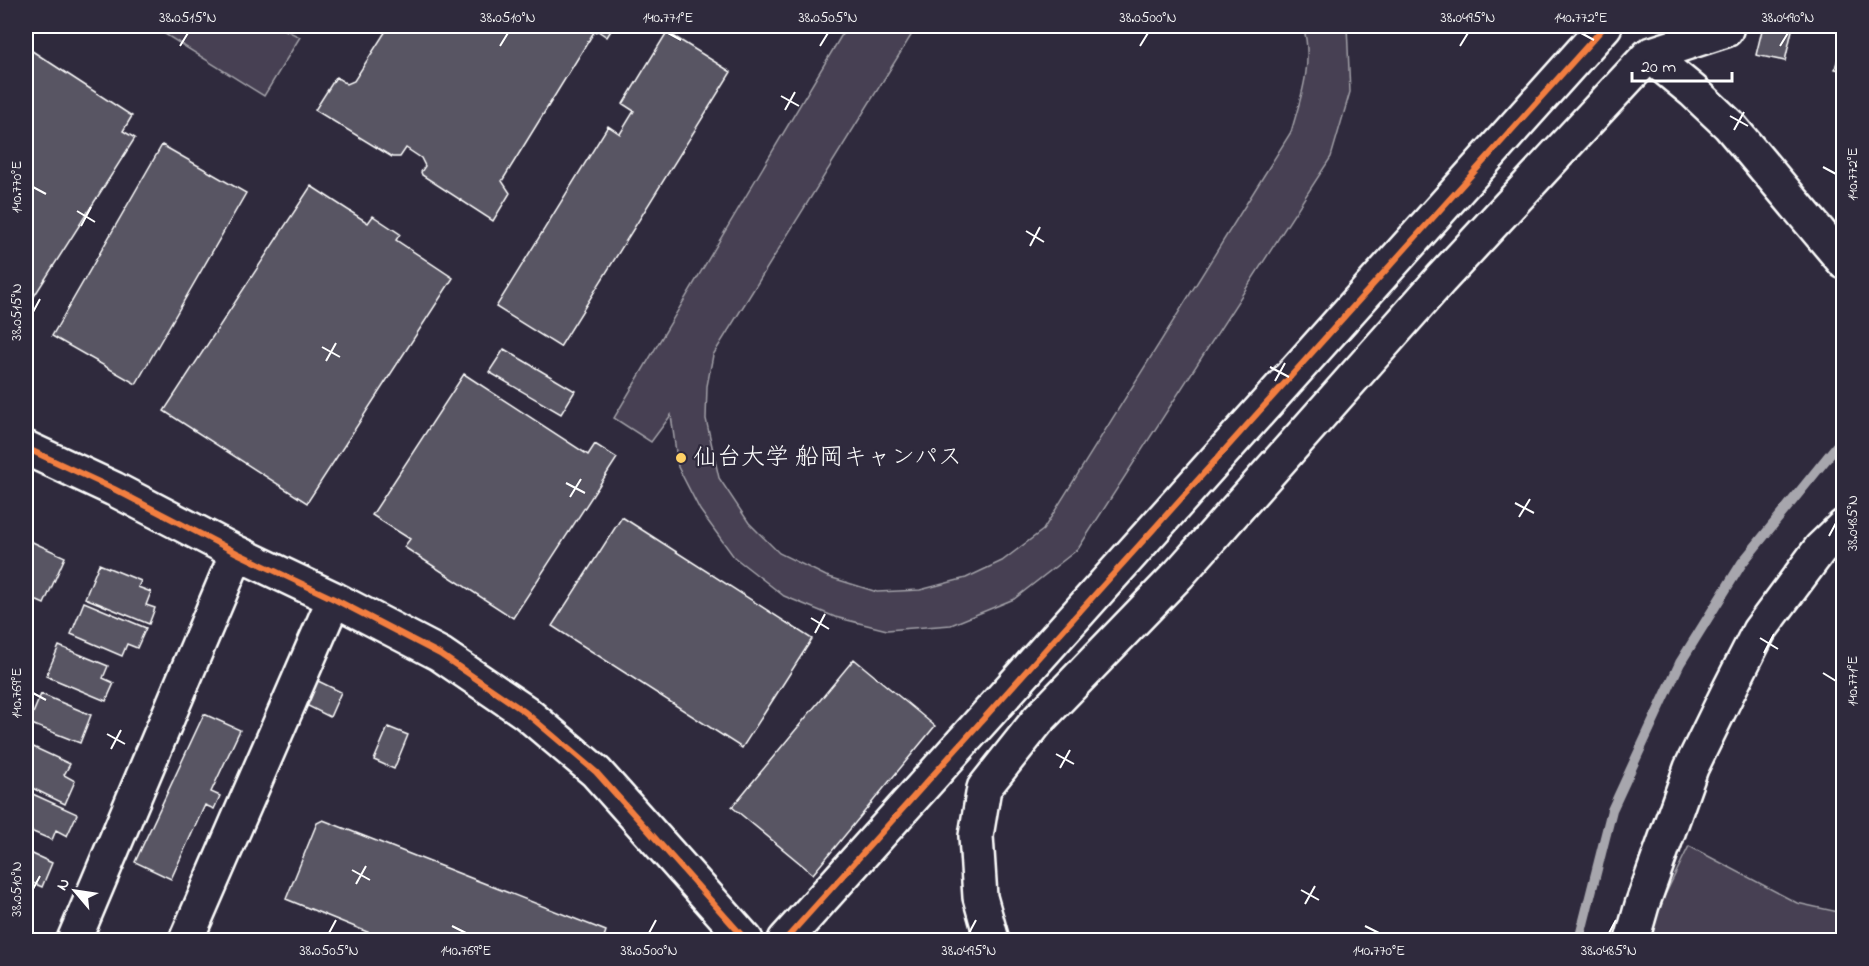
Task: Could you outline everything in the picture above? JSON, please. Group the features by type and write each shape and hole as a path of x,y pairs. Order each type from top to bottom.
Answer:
{"street":[{"path":"785,940 1605,26"},
{"path":"992,940 980,897 976,836 984,788 1038,720 1179,574 1440,280 1649,55 1726,30 1727,26"},
{"path":"1649,55 1694,91 1729,124 1844,262"},
{"path":"28,455 114,489 440,654 525,712 596,772 746,940"},
{"path":"1632,940 1642,905 1691,768 1728,692 1760,631 1820,549 1844,526"},
{"path":"74,940 237,553"},
{"path":"186,940 334,599"}],"shaded area":[{"path":"152,26 277,26 300,37 264,96"},
{"path":"847,26 917,26 713,355 707,386 706,419 719,478 749,523 779,553 826,576 877,592 920,590 966,578 1002,561 1043,530 1291,132 1307,66 1303,26 1347,26 1350,92 1331,157 1078,549 1014,599 951,625 887,630 835,617 784,596 734,557 700,510 678,467 671,415 651,442 614,418"},
{"path":"1689,846 1797,903 1843,913 1843,940 1643,940"}],"building":[{"path":"389,26 614,26 607,37 598,31 594,32 502,181 510,193 493,221 422,175 421,172 425,166 421,158 406,148 400,157 392,157 315,110 336,77 347,84 354,81"},
{"path":"1763,26 1793,26 1785,61 1756,55"},
{"path":"667,32 731,72 560,347 496,307 608,126 620,134 634,111 623,104"},
{"path":"1844,37 1844,71 1835,69"},
{"path":"26,47 132,116 123,131 135,138 26,309"},
{"path":"162,145 246,193 136,384 52,336"},
{"path":"311,186 368,223 373,216 400,234 396,240 453,278 307,503 164,411"},
{"path":"504,349 575,391 561,414 489,372"},
{"path":"464,374 588,455 595,444 617,458 513,618 404,547 410,539 372,515"},
{"path":"622,517 812,639 742,748 552,626"},
{"path":"26,539 65,557 44,604 26,596"},
{"path":"99,564 141,581 138,587 151,592 146,605 155,608 149,624 85,598"},
{"path":"84,602 146,628 137,648 127,644 122,656 71,634"},
{"path":"59,646 108,666 103,678 114,683 106,701 46,676"},
{"path":"854,659 935,726 813,874 732,807"},
{"path":"316,680 341,692 330,717 304,704"},
{"path":"41,694 91,715 80,743 29,723"},
{"path":"204,714 240,730 211,792 220,796 214,809 205,805 171,879 135,862"},
{"path":"388,727 408,735 394,769 374,760"},
{"path":"27,744 70,764 64,775 75,781 65,804 26,785"},
{"path":"26,791 77,814 67,836 56,830 52,840 26,829"},
{"path":"323,820 606,931 603,940 387,940 286,899 317,823"},
{"path":"26,851 52,863 42,887 26,880"}],"waterway":[{"path":"1579,940 1612,810 1680,663 1742,563 1844,437"}],"cycle path":[{"path":"785,940 1605,26"},
{"path":"26,448 114,489 440,654 525,712 596,772 746,940"}],"place":[{"name":"仙台大学 船岡キャンパス","path":"681,458"}]}
